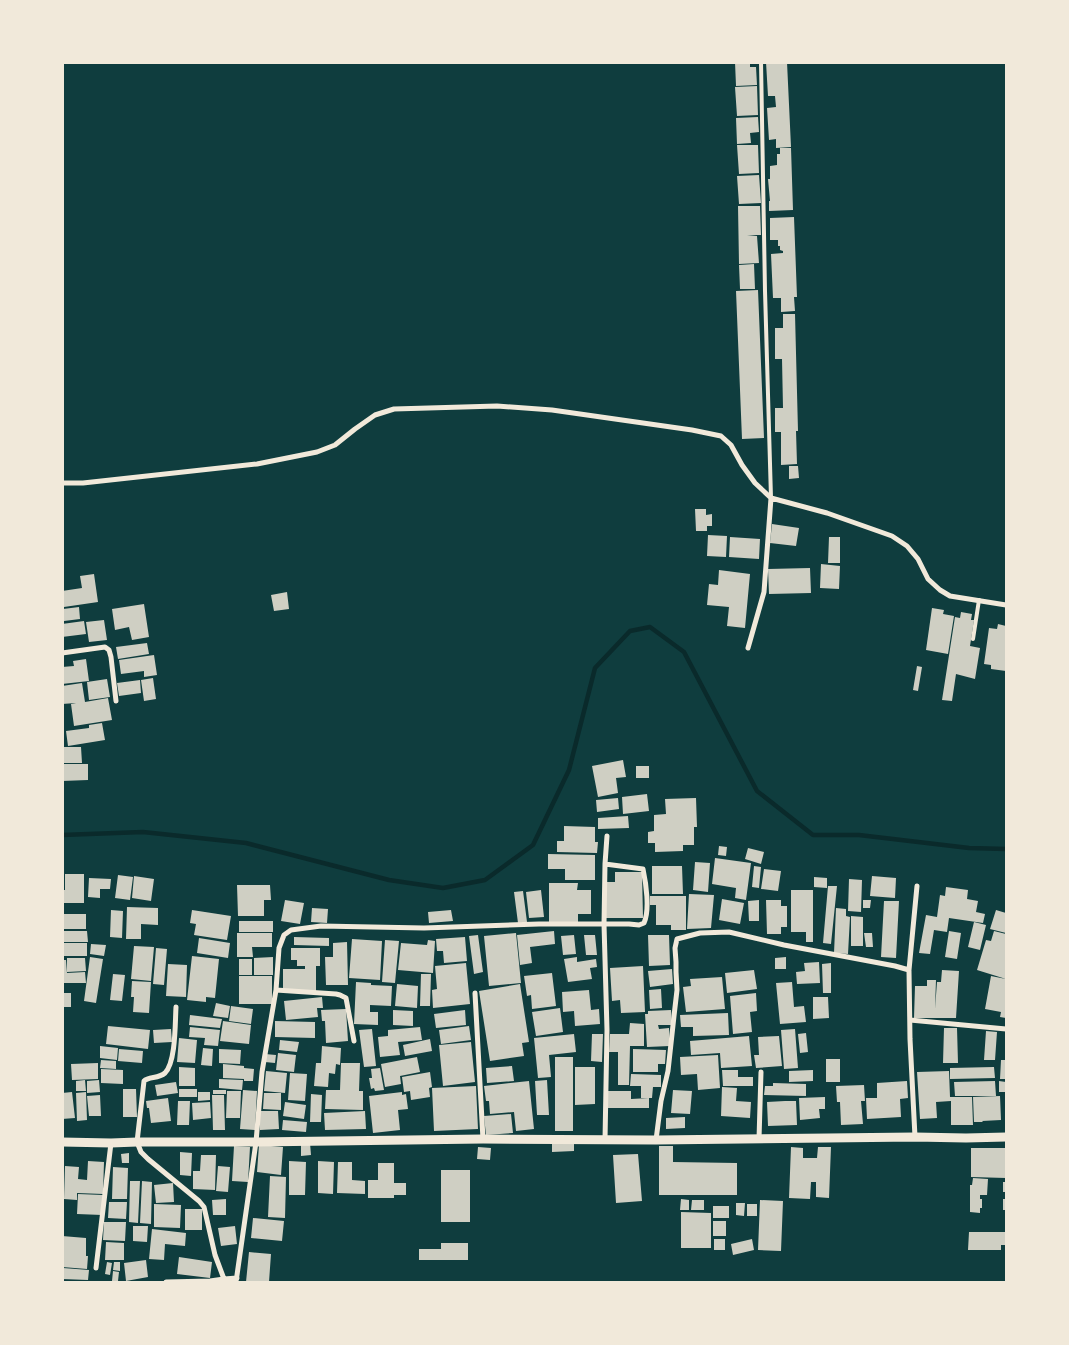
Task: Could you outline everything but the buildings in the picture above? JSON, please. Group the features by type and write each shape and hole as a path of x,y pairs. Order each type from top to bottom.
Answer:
{"street":[{"path":"62,483 83,483 257,464 317,452 335,445 375,415 394,408 497,406 552,410 692,430 721,436 731,445 742,465 755,482 771,498 827,513 892,536 907,546 918,558 928,579 940,590 950,596 1006,605"},
{"path":"748,648 764,592 771,498"},
{"path":"62,653 108,648 111,656 116,701"},
{"path":"605,1140 607,1030 604,924 607,836"},
{"path":"166,1282 236,1280 256,1142 262,1072 276,990 278,948 284,935 291,930 320,926 424,928 539,924 639,925 644,923 647,916 643,869 605,864"},
{"path":"915,1137 909,970 917,886"},
{"path":"656,1140 661,1101 668,1071 677,990 675,948 677,938 729,932 909,970"},
{"path":"276,990 336,994 346,998 354,1041"},
{"path":"475,993 483,1139"},
{"path":"176,1007 173,1058 167,1071 162,1075 156,1078 148,1078 144,1081 136,1142 141,1152 204,1207 215,1255 224,1279"},
{"path":"910,1020 1006,1030"},
{"path":"759,1139 761,1072"},
{"path":"62,1142 1006,1137"},
{"path":"96,1268 111,1143"}],"lane":[{"path":"761,62 771,498"},
{"path":"973,639 979,600"}],"waterway":[{"path":"62,835 143,832 246,843 389,880 443,888 485,880 533,845 569,770 595,668 630,631 650,627 684,652 757,791 813,835 859,835 969,848 1006,849"}]}
